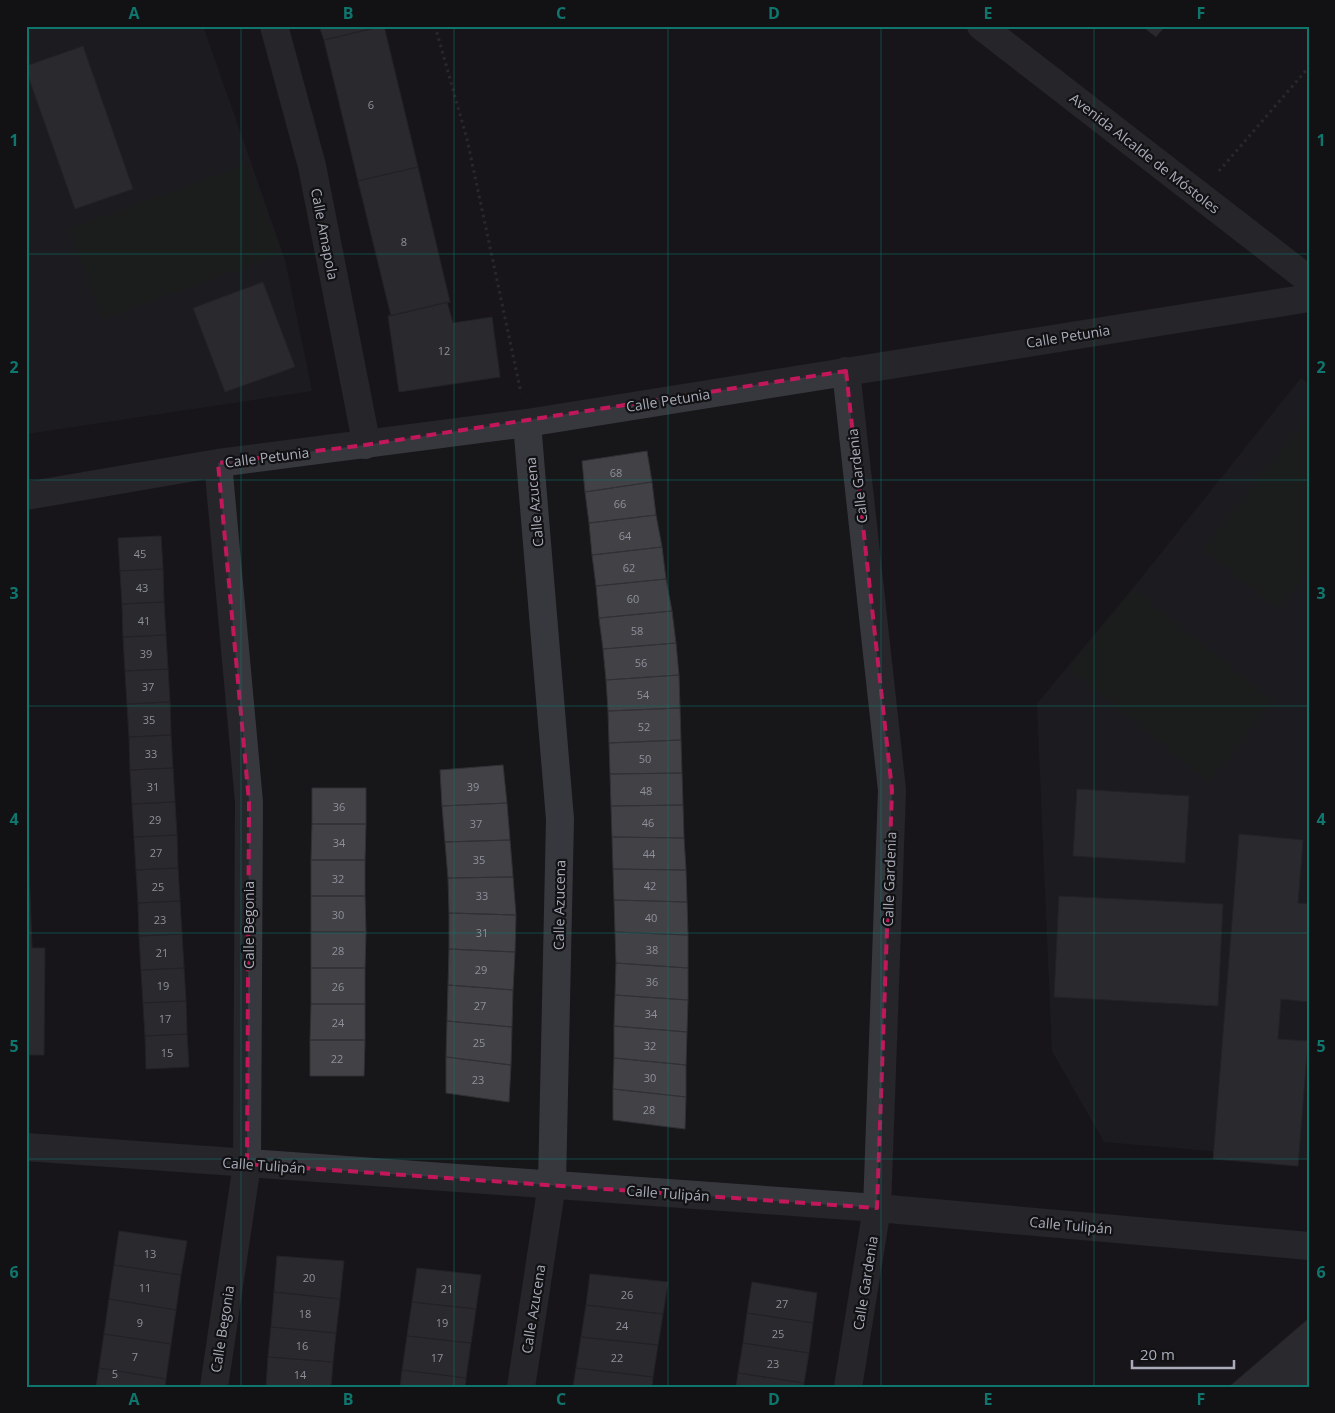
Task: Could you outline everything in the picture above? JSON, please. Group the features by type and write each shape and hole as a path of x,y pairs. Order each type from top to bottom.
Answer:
{"street":[{"name":"Calle Amapola","path":"274,26 312,166 365,445"},
{"name":"Avenida Alcalde de Móstoles","path":"981,26 1309,280"},
{"name":"Calle Petunia","path":"26,496 218,463 527,423 1309,298"},
{"name":"Calle Gardenia","path":"846,371 892,790 877,1208 848,1387"},
{"name":"Calle Azucena","path":"521,1387 552,1184 560,819 527,423"},
{"name":"Calle Begonia","path":"214,1387 247,1164 249,802 218,463"},
{"name":"Calle Tulipán","path":"26,1147 877,1208 1309,1246"}],"path":[{"path":"435,26 467,139 527,423"},
{"path":"1198,194 1309,68"}],"highlighted area":[{"path":"846,371 892,790 877,1208 247,1164 249,802 218,463 365,445"}],"shaded area":[{"path":"26,26 203,26 285,260 312,391 26,434"},
{"path":"247,164 281,254 102,319 69,229"},
{"path":"1301,378 1309,384 1309,1159 1104,1142 1052,1051 1037,704 1134,587"},
{"path":"1309,417 1309,570 1278,609 1203,549"},
{"path":"1133,589 1273,701 1209,782 1069,669"}],"building":[{"path":"319,26 383,26 324,40"},
{"path":"384,26 418,167 358,181 324,40"},
{"path":"1142,26 1165,26 1156,37"},
{"path":"83,46 133,189 75,209 26,66"},
{"path":"418,167 450,302 391,316 358,181"},
{"path":"263,282 295,367 225,392 193,308"},
{"path":"447,302 453,323 492,317 500,377 399,392 388,316"},
{"path":"647,451 652,482 585,492 582,461"},
{"path":"652,482 656,515 589,523 585,492"},
{"path":"656,515 662,547 592,555 589,523"},
{"path":"161,536 163,569 120,571 118,538"},
{"path":"662,547 666,579 596,586 592,555"},
{"path":"163,569 164,602 122,604 120,571"},
{"path":"666,579 672,611 599,618 596,586"},
{"path":"164,602 166,635 123,637 122,604"},
{"path":"672,611 676,643 603,649 599,618"},
{"path":"166,635 168,669 125,671 123,637"},
{"path":"676,643 679,675 606,680 603,649"},
{"path":"168,669 170,702 127,704 125,671"},
{"path":"679,675 680,708 608,711 606,680"},
{"path":"170,702 171,735 129,737 127,704"},
{"path":"680,708 681,740 609,743 608,711"},
{"path":"171,735 173,768 130,770 129,737"},
{"path":"681,740 682,773 610,774 609,743"},
{"path":"503,765 507,803 442,806 440,770"},
{"path":"173,768 175,802 132,804 130,770"},
{"path":"682,773 683,805 611,806 610,774"},
{"path":"26,787 32,948 45,948 44,1055 26,1055"},
{"path":"312,788 366,788 366,824 312,824"},
{"path":"1077,789 1189,796 1185,863 1073,856"},
{"path":"175,802 177,835 134,837 132,804"},
{"path":"507,803 510,840 445,842 442,806"},
{"path":"683,805 684,838 612,837 611,806"},
{"path":"312,824 366,824 365,860 311,860"},
{"path":"1239,834 1303,840 1298,903 1309,904 1309,1002 1281,999 1278,1039 1308,1041 1298,1166 1213,1159"},
{"path":"177,835 178,868 136,870 134,837"},
{"path":"612,837 684,838 686,870 613,869"},
{"path":"510,840 513,877 448,878 445,842"},
{"path":"311,860 365,860 365,896 311,896"},
{"path":"178,868 180,901 138,903 136,870"},
{"path":"613,869 686,870 687,902 614,900"},
{"path":"513,877 516,915 449,913 448,878"},
{"path":"311,896 365,896 366,932 311,932"},
{"path":"1059,896 1223,904 1218,1006 1054,997"},
{"path":"614,900 687,902 688,935 615,932"},
{"path":"180,901 182,934 139,936 138,903"},
{"path":"449,913 516,915 515,952 449,949"},
{"path":"311,932 366,932 365,968 311,968"},
{"path":"615,932 688,935 688,968 616,963"},
{"path":"182,934 184,968 141,970 139,936"},
{"path":"449,949 515,952 513,990 448,985"},
{"path":"616,963 688,968 688,1000 615,995"},
{"path":"184,968 186,1001 143,1003 141,970"},
{"path":"311,968 365,968 365,1004 311,1004"},
{"path":"448,985 513,990 512,1027 447,1021"},
{"path":"615,995 688,1000 687,1032 614,1026"},
{"path":"186,1001 187,1034 145,1036 143,1003"},
{"path":"311,1004 365,1004 365,1040 310,1040"},
{"path":"447,1021 512,1027 511,1065 446,1057"},
{"path":"614,1026 687,1032 686,1065 614,1058"},
{"path":"187,1034 189,1067 146,1069 145,1036"},
{"path":"310,1040 365,1040 364,1076 310,1076"},
{"path":"446,1057 511,1065 509,1102 446,1093"},
{"path":"614,1058 686,1065 686,1097 613,1089"},
{"path":"613,1089 686,1097 685,1129 613,1120"},
{"path":"119,1231 187,1241 181,1275 114,1265"},
{"path":"277,1256 344,1261 340,1299 274,1292"},
{"path":"114,1265 181,1275 176,1310 109,1299"},
{"path":"417,1268 481,1275 476,1309 412,1302"},
{"path":"590,1274 668,1282 663,1314 586,1305"},
{"path":"752,1282 817,1293 813,1323 747,1313"},
{"path":"274,1292 340,1299 336,1333 271,1327"},
{"path":"109,1299 176,1310 171,1344 104,1334"},
{"path":"412,1302 476,1309 471,1343 407,1336"},
{"path":"586,1305 663,1314 658,1345 581,1337"},
{"path":"747,1313 813,1323 809,1353 743,1343"},
{"path":"1307,1320 1309,1322 1309,1387 1229,1387"},
{"path":"271,1327 336,1333 333,1362 268,1357"},
{"path":"104,1334 171,1344 166,1379 99,1368"},
{"path":"407,1336 471,1343 466,1378 402,1370"},
{"path":"581,1337 658,1345 653,1377 576,1368"},
{"path":"743,1343 809,1353 804,1383 738,1373"},
{"path":"268,1357 333,1362 331,1387 266,1387"},
{"path":"99,1368 166,1379 165,1387 96,1387"},
{"path":"576,1368 653,1377 652,1387 573,1387"},
{"path":"402,1370 466,1378 465,1387 400,1387"},
{"path":"738,1373 804,1383 803,1387 736,1387"}]}
